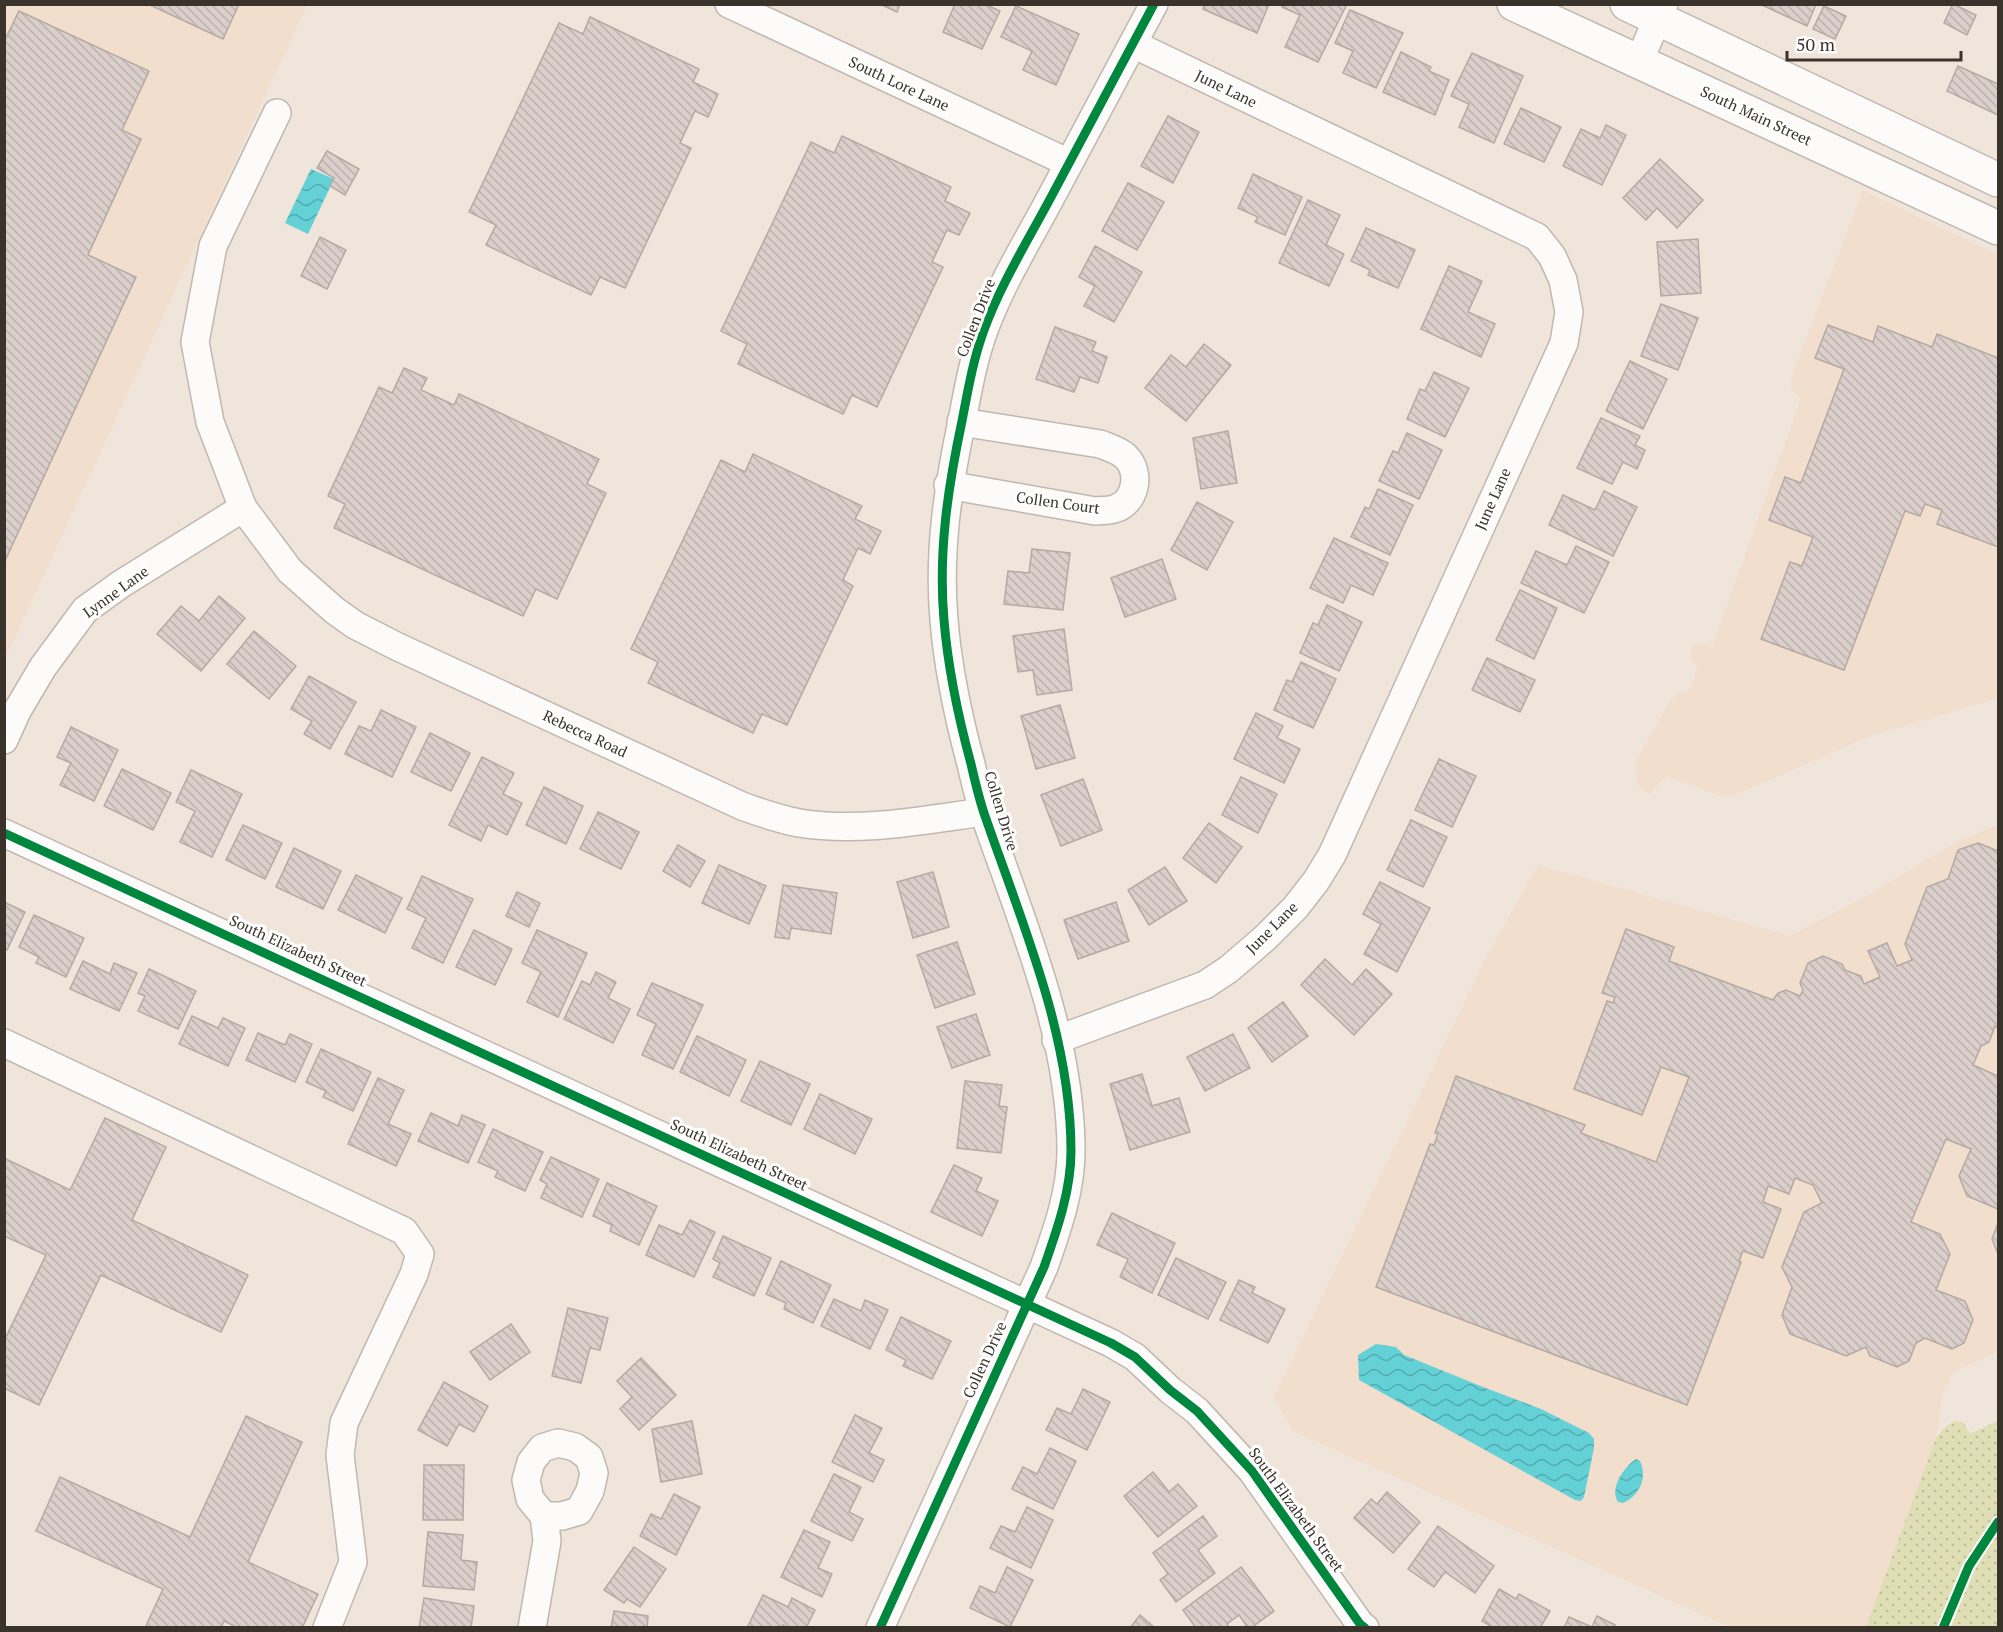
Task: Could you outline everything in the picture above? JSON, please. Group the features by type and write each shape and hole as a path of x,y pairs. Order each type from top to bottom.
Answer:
{"street":[{"name":"South Lore Lane","path":"729,4 1069,163"},
{"name":"Collen Drive","path":"880,1628 1044,1268 1058,1227 1067,1189 1071,1154 1066,1087 1032,945 983,812 957,712 947,656 944,618 942,559 948,485 974,361 985,328 1008,276 1154,4"},
{"name":"South Main Street","path":"1514,4 1998,228"},
{"path":"1627,4 1661,12 1998,180"},
{"path":"1639,61 1661,12"},
{"name":"June Lane","path":"1056,1040 1205,985 1229,969 1265,938 1295,908 1316,881 1332,855 1564,343 1569,312 1563,280 1552,256 1537,237 1133,44"},
{"name":"Rebecca Road","path":"277,113 213,246 195,342 210,422 243,508 290,571 311,592 355,625 396,646 742,806 769,816 800,823 868,826 983,812"},
{"name":"Collen Court","path":"948,485 1095,511 1114,509 1128,501 1135,485 1134,469 1125,456 1112,448 1100,444 962,422"},
{"name":"Lynne Lane","path":"4,740 17,711 43,667 85,610 121,584 243,508"},
{"name":"South Elizabeth Street","path":"4,833 1111,1343 1135,1357 1170,1390 1197,1411 1252,1471 1360,1626"},
{"path":"4,1043 404,1231 420,1254 414,1274 344,1423 339,1455 352,1562 327,1628"},
{"path":"532,1628 547,1541 544,1516"}],"shaded area":[{"path":"5,5 307,5 5,659"},
{"path":"1863,191 1998,255 1998,698 1870,736 1737,794 1721,796 1666,776 1650,794 1640,787 1636,778 1635,763 1670,701 1678,693 1689,692 1698,667 1691,660 1690,650 1694,644 1700,643 1712,647 1801,399 1791,388 1791,378"},
{"path":"1998,825 1998,1351 1953,1372 1942,1395 1936,1438 1866,1627 1730,1627 1293,1431 1274,1397 1485,960 1538,865 1790,936 1872,893 1958,841"}],"green space":[{"path":"1955,1421 1963,1422 1970,1434 1998,1421 1998,1627 1866,1627 1936,1438 1944,1428"}],"water":[{"path":"311,169 334,179 308,234 285,223"},
{"path":"1376,1344 1396,1347 1404,1355 1541,1409 1589,1433 1594,1439 1594,1448 1584,1497 1581,1501 1575,1500 1359,1380 1358,1355"},
{"path":"1636,1459 1640,1461 1643,1474 1638,1491 1629,1500 1623,1503 1618,1502 1615,1490 1619,1478"}],"building":[{"path":"148,4 239,4 223,39"},
{"path":"880,4 900,4 897,12"},
{"path":"955,4 984,4 1000,11 982,49 943,32"},
{"path":"1205,4 1269,4 1257,33 1203,9"},
{"path":"1283,4 1347,4 1318,62 1285,47 1300,15 1282,7"},
{"path":"1760,4 1816,4 1807,26"},
{"path":"1953,4 1976,15 1967,35 1944,23"},
{"path":"1016,6 1079,34 1056,85 1023,70 1032,51 1001,37"},
{"path":"1824,6 1846,16 1835,39 1813,29"},
{"path":"1350,10 1403,33 1376,88 1343,73 1353,51 1335,43"},
{"path":"19,11 149,71 122,130 141,139 88,255 136,277 4,563 4,42"},
{"path":"590,17 699,69 693,82 718,94 708,117 695,111 680,143 691,148 625,288 600,277 591,295 486,245 496,225 469,212 559,23 583,34"},
{"path":"1401,52 1431,67 1429,71 1449,80 1435,115 1383,92"},
{"path":"1472,53 1523,76 1494,143 1459,127 1469,104 1451,96"},
{"path":"1958,66 1998,84 1998,115 1947,91"},
{"path":"1521,108 1561,127 1544,162 1504,144"},
{"path":"1168,116 1199,132 1173,183 1141,166"},
{"path":"1606,125 1626,135 1602,185 1563,166 1581,129 1600,138"},
{"path":"842,136 951,187 945,201 970,213 959,235 947,230 932,262 943,267 877,407 852,395 843,414 738,364 747,344 721,331 811,142 834,153"},
{"path":"327,151 359,169 345,195 330,186 334,178 317,168"},
{"path":"1660,159 1703,200 1677,228 1657,208 1646,220 1623,198"},
{"path":"1253,174 1302,197 1285,235 1255,222 1258,217 1238,208"},
{"path":"1128,183 1164,202 1137,250 1102,231"},
{"path":"1308,200 1340,215 1326,245 1344,254 1329,286 1279,263"},
{"path":"1366,228 1415,250 1398,288 1368,275 1370,270 1351,261"},
{"path":"320,237 346,250 327,289 301,276"},
{"path":"1698,239 1701,293 1661,296 1657,242"},
{"path":"1095,246 1142,272 1114,322 1084,306 1095,286 1079,277"},
{"path":"1449,266 1482,281 1468,312 1495,324 1481,357 1421,329"},
{"path":"1661,304 1698,318 1678,370 1641,356"},
{"path":"1828,325 1873,342 1878,326 1932,347 1937,334 1998,358 1998,547 1937,524 1942,510 1925,504 1920,516 1905,511 1844,670 1761,639 1790,562 1802,566 1813,537 1769,520 1785,477 1801,483 1844,369 1815,358"},
{"path":"1055,327 1096,342 1092,351 1107,357 1098,383 1080,377 1074,392 1036,379"},
{"path":"1204,344 1231,365 1186,421 1145,388 1171,355 1186,367"},
{"path":"1630,361 1667,379 1643,429 1606,411"},
{"path":"404,368 427,378 421,390 454,405 459,394 599,459 587,484 606,493 557,599 536,589 523,616 334,528 345,504 328,496 379,387 392,393"},
{"path":"1434,372 1469,388 1445,437 1407,419 1420,389 1425,391"},
{"path":"1601,418 1640,436 1635,445 1645,450 1637,469 1623,462 1612,484 1577,468"},
{"path":"1228,431 1237,483 1201,489 1193,438"},
{"path":"1407,433 1442,450 1419,499 1379,481 1393,451 1398,453"},
{"path":"753,454 862,506 855,519 881,531 870,554 858,548 843,580 853,586 787,725 762,714 753,733 648,683 658,662 631,649 721,460 745,472"},
{"path":"1378,489 1413,505 1390,555 1351,537 1365,507 1369,509"},
{"path":"1604,491 1637,507 1613,556 1549,525 1563,495 1595,510"},
{"path":"1197,502 1233,522 1207,570 1171,550"},
{"path":"1334,538 1388,563 1373,595 1351,585 1343,603 1310,588"},
{"path":"1576,546 1609,562 1584,613 1521,583 1536,551 1567,565"},
{"path":"1032,549 1070,553 1063,610 1004,604 1008,571 1029,573"},
{"path":"1162,559 1176,599 1125,617 1111,578"},
{"path":"1520,590 1557,608 1534,659 1496,640"},
{"path":"219,596 245,618 201,671 157,634 181,606 199,621"},
{"path":"1327,605 1362,622 1339,671 1300,653 1313,623 1318,625"},
{"path":"1064,629 1072,690 1037,695 1033,670 1018,672 1013,636"},
{"path":"254,631 296,666 269,699 227,664"},
{"path":"1487,658 1535,680 1520,712 1472,690"},
{"path":"1301,662 1336,679 1313,728 1274,710 1287,680 1292,682"},
{"path":"309,676 356,702 330,749 304,734 312,721 291,709"},
{"path":"1060,705 1075,758 1036,769 1021,716"},
{"path":"381,710 416,727 392,777 345,754 359,726 371,731"},
{"path":"1256,713 1283,726 1277,738 1300,749 1284,783 1234,759"},
{"path":"71,727 118,750 94,801 60,785 71,763 57,757"},
{"path":"430,733 470,753 451,791 411,772"},
{"path":"482,757 514,773 503,794 522,803 507,835 488,825 481,841 449,825"},
{"path":"1439,759 1476,776 1452,827 1415,810"},
{"path":"122,769 171,793 153,830 104,806"},
{"path":"191,770 242,794 212,857 180,842 195,811 176,802"},
{"path":"1241,777 1277,794 1258,833 1222,815"},
{"path":"1083,779 1102,830 1061,846 1041,795"},
{"path":"544,787 583,806 566,844 526,825"},
{"path":"598,812 639,832 621,869 580,849"},
{"path":"1411,820 1447,837 1423,887 1387,870"},
{"path":"1209,823 1242,847 1216,883 1183,858"},
{"path":"243,825 282,843 265,879 226,860"},
{"path":"1978,843 1998,851 1998,1028 1995,1026 1989,1042 1981,1046 1973,1065 1998,1076 1998,1209 1967,1196 1959,1176 1971,1149 1946,1139 1911,1222 1940,1234 1950,1254 1936,1290 1965,1301 1973,1320 1964,1343 1952,1349 1925,1338 1916,1343 1909,1361 1897,1367 1870,1356 1866,1347 1846,1356 1790,1334 1782,1315 1792,1287 1782,1267 1804,1212 1822,1203 1813,1185 1795,1178 1789,1194 1768,1186 1763,1202 1781,1209 1763,1258 1743,1251 1739,1261 1741,1262 1687,1405 1376,1287 1430,1144 1434,1145 1438,1134 1435,1133 1456,1076 1585,1125 1581,1133 1656,1162 1689,1077 1661,1067 1642,1115 1574,1089 1607,1001 1613,1003 1615,997 1602,993 1626,929 1674,947 1669,961 1773,1000 1778,993 1786,990 1800,996 1803,990 1800,983 1808,963 1823,956 1842,964 1845,970 1861,976 1864,984 1880,977 1868,951 1887,943 1897,966 1912,960 1905,944 1927,887 1948,879 1958,850"},
{"path":"678,845 705,861 690,887 663,871"},
{"path":"294,848 341,871 323,909 276,887"},
{"path":"719,865 766,886 749,924 702,903"},
{"path":"1165,867 1187,901 1149,925 1128,890"},
{"path":"933,872 949,927 913,938 897,882"},
{"path":"356,875 402,898 385,933 338,910"},
{"path":"422,876 473,899 443,963 412,948 426,918 407,909"},
{"path":"1380,882 1430,908 1397,972 1364,954 1381,924 1363,914"},
{"path":"783,885 837,893 831,934 791,928 789,939 775,937"},
{"path":"517,892 540,903 529,927 506,916"},
{"path":"4,902 25,912 7,950 4,949"},
{"path":"1116,902 1129,941 1078,959 1064,920"},
{"path":"34,915 84,938 66,977 36,963 39,957 19,947"},
{"path":"474,930 512,949 495,985 456,967"},
{"path":"537,930 587,953 558,1017 527,1002 541,972 522,963"},
{"path":"957,942 975,994 935,1008 917,955"},
{"path":"1325,959 1352,985 1366,969 1392,994 1354,1035 1301,985"},
{"path":"83,961 110,974 114,963 137,973 119,1011 70,989"},
{"path":"149,969 196,991 178,1029 138,1011 145,996 138,993"},
{"path":"596,972 616,982 608,998 630,1009 613,1043 564,1019 582,981 590,985"},
{"path":"652,983 703,1005 673,1069 642,1055 656,1024 637,1015"},
{"path":"1283,1002 1308,1036 1272,1062 1248,1028"},
{"path":"976,1014 990,1055 952,1068 937,1027"},
{"path":"192,1016 218,1028 223,1018 245,1028 228,1066 179,1044"},
{"path":"258,1033 285,1045 290,1034 312,1044 295,1082 246,1060"},
{"path":"1233,1034 1250,1068 1205,1091 1187,1057"},
{"path":"697,1036 746,1060 729,1096 680,1072"},
{"path":"321,1049 371,1072 353,1111 323,1097 326,1091 306,1082"},
{"path":"760,1061 810,1084 791,1125 741,1101"},
{"path":"1142,1074 1152,1106 1179,1098 1190,1132 1130,1150 1110,1084"},
{"path":"378,1078 404,1090 388,1124 411,1134 396,1166 348,1144"},
{"path":"965,1081 1002,1085 999,1106 1007,1107 1001,1153 957,1148"},
{"path":"820,1094 872,1119 855,1154 804,1129"},
{"path":"431,1113 458,1126 462,1115 485,1125 468,1163 418,1141"},
{"path":"105,1118 166,1147 132,1220 248,1275 221,1332 101,1275 39,1405 4,1388 4,1341 46,1255 4,1236 4,1158 70,1190"},
{"path":"493,1129 543,1152 525,1191 495,1177 498,1171 478,1162"},
{"path":"551,1157 599,1179 582,1217 541,1198 547,1184 540,1180"},
{"path":"954,1165 982,1178 976,1191 998,1201 982,1236 931,1212"},
{"path":"607,1183 657,1206 639,1245 610,1231 612,1225 593,1216"},
{"path":"1112,1213 1175,1243 1152,1293 1120,1277 1128,1259 1097,1245"},
{"path":"690,1220 715,1232 694,1277 646,1255 659,1225 682,1235"},
{"path":"1998,1223 1998,1254 1992,1239"},
{"path":"723,1236 771,1258 754,1296 713,1277 720,1263 713,1259"},
{"path":"1176,1258 1226,1282 1208,1319 1158,1295"},
{"path":"781,1261 831,1285 813,1323 784,1309 786,1303 766,1294"},
{"path":"1239,1280 1255,1287 1252,1293 1285,1309 1268,1343 1220,1320"},
{"path":"834,1299 861,1311 865,1300 888,1310 870,1349 821,1326"},
{"path":"568,1308 608,1318 600,1350 590,1348 581,1383 552,1376"},
{"path":"901,1317 951,1341 932,1379 903,1366 906,1360 886,1350"},
{"path":"511,1324 530,1352 490,1380 470,1352"},
{"path":"641,1358 676,1395 639,1430 620,1409 632,1397 617,1381"},
{"path":"444,1382 488,1406 474,1432 459,1424 447,1446 418,1430"},
{"path":"1083,1389 1110,1402 1087,1450 1046,1430 1057,1408 1071,1414"},
{"path":"855,1415 882,1428 869,1453 884,1460 873,1482 832,1462"},
{"path":"246,1416 302,1442 248,1562 318,1594 302,1628 238,1628 224,1621 221,1628 145,1628 163,1589 36,1531 60,1477 190,1537"},
{"path":"692,1421 702,1474 661,1482 652,1429"},
{"path":"1050,1448 1076,1461 1053,1509 1012,1489 1023,1467 1037,1474"},
{"path":"424,1465 464,1465 463,1520 423,1520"},
{"path":"1153,1472 1169,1492 1178,1484 1197,1506 1158,1537 1124,1496"},
{"path":"834,1474 861,1487 849,1512 863,1519 852,1541 811,1521"},
{"path":"1387,1492 1420,1522 1393,1553 1354,1518 1371,1499 1377,1504"},
{"path":"674,1494 700,1507 676,1555 640,1536 651,1514 661,1519"},
{"path":"1027,1507 1053,1520 1031,1568 990,1548 1001,1526 1015,1532"},
{"path":"1203,1516 1217,1536 1198,1550 1215,1573 1176,1602 1160,1580 1168,1574 1153,1553"},
{"path":"1438,1526 1494,1566 1475,1593 1445,1572 1434,1587 1408,1569"},
{"path":"804,1530 830,1542 818,1568 832,1574 822,1597 781,1577"},
{"path":"428,1532 463,1535 461,1560 477,1562 474,1590 423,1586"},
{"path":"634,1547 666,1569 640,1607 627,1599 624,1603 604,1590"},
{"path":"1007,1567 1033,1580 1010,1627 970,1608 980,1586 995,1593"},
{"path":"1241,1567 1274,1611 1251,1628 1248,1628 1239,1615 1227,1624 1230,1628 1196,1628 1183,1610"},
{"path":"1499,1589 1516,1599 1519,1594 1550,1611 1540,1628 1494,1628 1482,1621"},
{"path":"763,1595 788,1607 792,1598 815,1610 806,1628 789,1628 783,1625 781,1628 747,1628"},
{"path":"424,1598 474,1606 471,1628 419,1628"},
{"path":"614,1611 648,1616 647,1628 611,1628"},
{"path":"1140,1615 1155,1628 1130,1628"},
{"path":"1597,1616 1615,1625 1614,1628 1564,1628 1569,1617 1592,1627"}],"cycle path":[{"path":"880,1628 1044,1267 1069,1181 1071,1151 1069,1108 1054,1022 1042,980 981,803 951,674 944,620 942,570 952,470 980,341 998,296 1154,4"},
{"path":"4,833 1111,1343 1135,1357 1170,1390 1197,1411 1252,1471 1365,1628"},
{"path":"1943,1628 1969,1566 1998,1522"}]}
